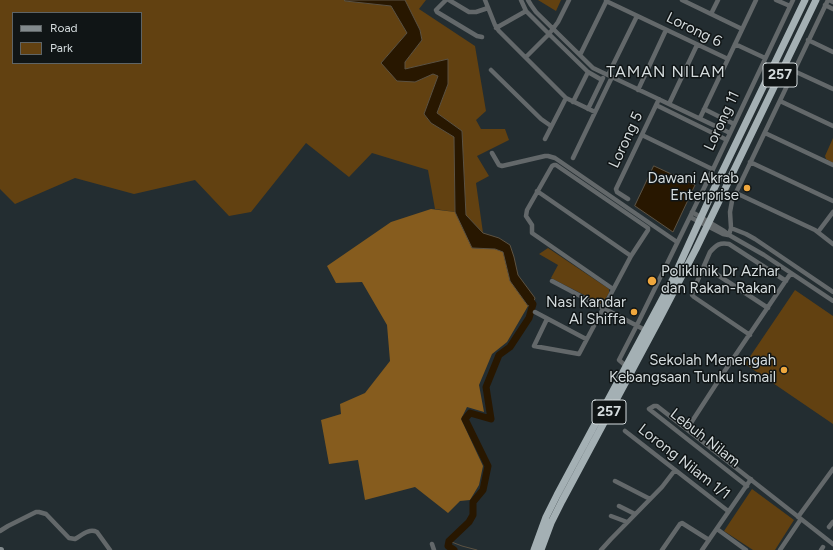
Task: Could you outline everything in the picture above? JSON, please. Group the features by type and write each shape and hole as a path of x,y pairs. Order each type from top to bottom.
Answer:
{"highway":[{"name":"257","path":"534,550 546,517 557,495 673,279 700,219 805,0"},
{"name":"257","path":"541,550 551,523 562,501 696,249 816,0"}],"street":[{"path":"446,0 436,10 437,12 477,36 482,37"},
{"path":"449,0 473,13 488,8"},
{"path":"485,0 496,28 566,98 595,112"},
{"path":"521,0 526,11 548,34 588,72 602,80"},
{"path":"528,0 536,12 590,65 608,76 730,133"},
{"path":"526,57 553,29 562,17 569,0"},
{"path":"580,55 606,0"},
{"name":"Lorong 6","path":"606,0 636,16 728,59"},
{"path":"682,0 742,29"},
{"path":"711,14 718,0"},
{"path":"700,118 756,0"},
{"path":"776,0 790,6"},
{"name":"Lorong 11","path":"626,366 619,360 690,217 793,0"},
{"path":"729,235 731,228 730,212 732,201 825,5 828,0 833,2"},
{"path":"825,5 833,9"},
{"path":"496,28 526,11"},
{"path":"573,158 595,112 608,76 636,16"},
{"path":"638,90 666,30"},
{"path":"808,40 833,52"},
{"path":"735,44 765,58"},
{"path":"669,104 697,45"},
{"path":"491,70 541,119 551,126"},
{"path":"794,71 833,89"},
{"path":"573,102 588,72"},
{"path":"588,109 602,80 608,76"},
{"path":"545,139 566,98"},
{"name":"Lorong 5","path":"628,199 616,191 659,99"},
{"path":"780,101 833,126"},
{"path":"656,105 727,140"},
{"path":"704,109 734,124"},
{"path":"765,132 833,165"},
{"path":"642,135 712,169"},
{"path":"492,152 499,165 502,166 545,156 556,158 677,242"},
{"path":"750,162 833,201"},
{"path":"547,319 533,345 578,354 631,256 648,230 648,228 554,165 537,191 526,213 526,216 532,225 532,233 613,289"},
{"path":"537,191 631,256"},
{"path":"736,193 818,232 833,244"},
{"path":"692,212 700,219 754,249 833,301"},
{"path":"818,232 833,212"},
{"path":"690,217 700,219"},
{"path":"731,228 755,239 833,292"},
{"path":"750,335 692,295 710,252 723,243 729,244 786,281"},
{"path":"704,266 768,308"},
{"path":"791,273 687,429 833,545 831,550"},
{"path":"552,280 645,330"},
{"path":"535,312 586,339"},
{"name":"Lebuh Nilam","path":"687,429 657,406 649,409 747,486"},
{"name":"Lorong Nilam 1/1","path":"625,431 728,511"},
{"path":"780,550 833,469"},
{"path":"601,550 662,487 675,470"},
{"path":"702,550 751,480"},
{"path":"615,481 650,499"},
{"path":"619,506 635,514"},
{"path":"0,531 36,512 39,512 46,514 72,539 75,539 89,531 95,530 110,550"},
{"path":"611,516 627,522"},
{"path":"829,527 833,522"},
{"path":"662,550 682,523 709,540"},
{"path":"717,529 746,550"},
{"path":"432,544 434,550"}],"green space":[{"path":"0,0 345,0 391,6 407,33 381,63 415,82 433,74 438,76 424,114 431,123 454,137 455,212 435,209 428,170 372,153 349,177 306,143 251,212 229,216 195,180 134,194 75,178 15,204 0,189"},
{"path":"405,0 426,0 419,9 475,46 486,111 476,120 481,129 505,129 509,140 477,156 489,176 476,183 483,233 466,215 462,131 437,113 448,84 448,59 405,69 405,62 422,40 420,30"},
{"path":"538,0 561,0 556,11"},
{"path":"833,138 833,163 826,159 825,156"},
{"path":"548,248 609,289 609,293 602,304 551,278 558,265 539,254"},
{"path":"795,290 833,316 833,424 745,364"},
{"path":"752,489 794,520 775,550 753,550 724,531"}],"shaded area":[{"path":"345,0 405,0 420,30 422,40 405,62 405,69 448,59 448,84 437,113 462,131 466,215 483,233 499,238 510,245 518,275 535,298 533,304 528,306 510,281 503,252 495,249 472,248 455,212 454,137 431,123 424,114 438,76 433,74 415,82 397,81 381,63 407,33 391,6"},
{"path":"654,166 695,185 673,232 635,206"},
{"path":"431,209 455,212 472,248 495,249 503,252 510,281 528,306 507,342 492,354 479,385 484,412 467,407 461,419 483,466 479,485 470,500 460,501 448,513 415,487 365,500 358,460 329,464 321,420 341,414 340,404 365,393 390,361 387,325 362,282 336,283 327,266 391,222"}],"waterway":[{"path":"454,550 448,546 449,541 469,522 473,515 473,502 483,490 488,466 465,419 470,413 491,419 486,387 499,355 510,347 529,318 533,304 528,297"},
{"path":"449,541 477,550"}],"place":[{"name":"Dawani Akrab Enterprise","path":"747,188"},
{"name":"Poliklinik Dr Azhar dan Rakan-Rakan","path":"652,281"},
{"name":"Nasi Kandar Al Shiffa","path":"634,312"},
{"name":"Sekolah Menengah Kebangsaan Tunku Ismail","path":"784,370"}],"district":[{"name":"TAMAN NILAM","path":"666,72"}]}
